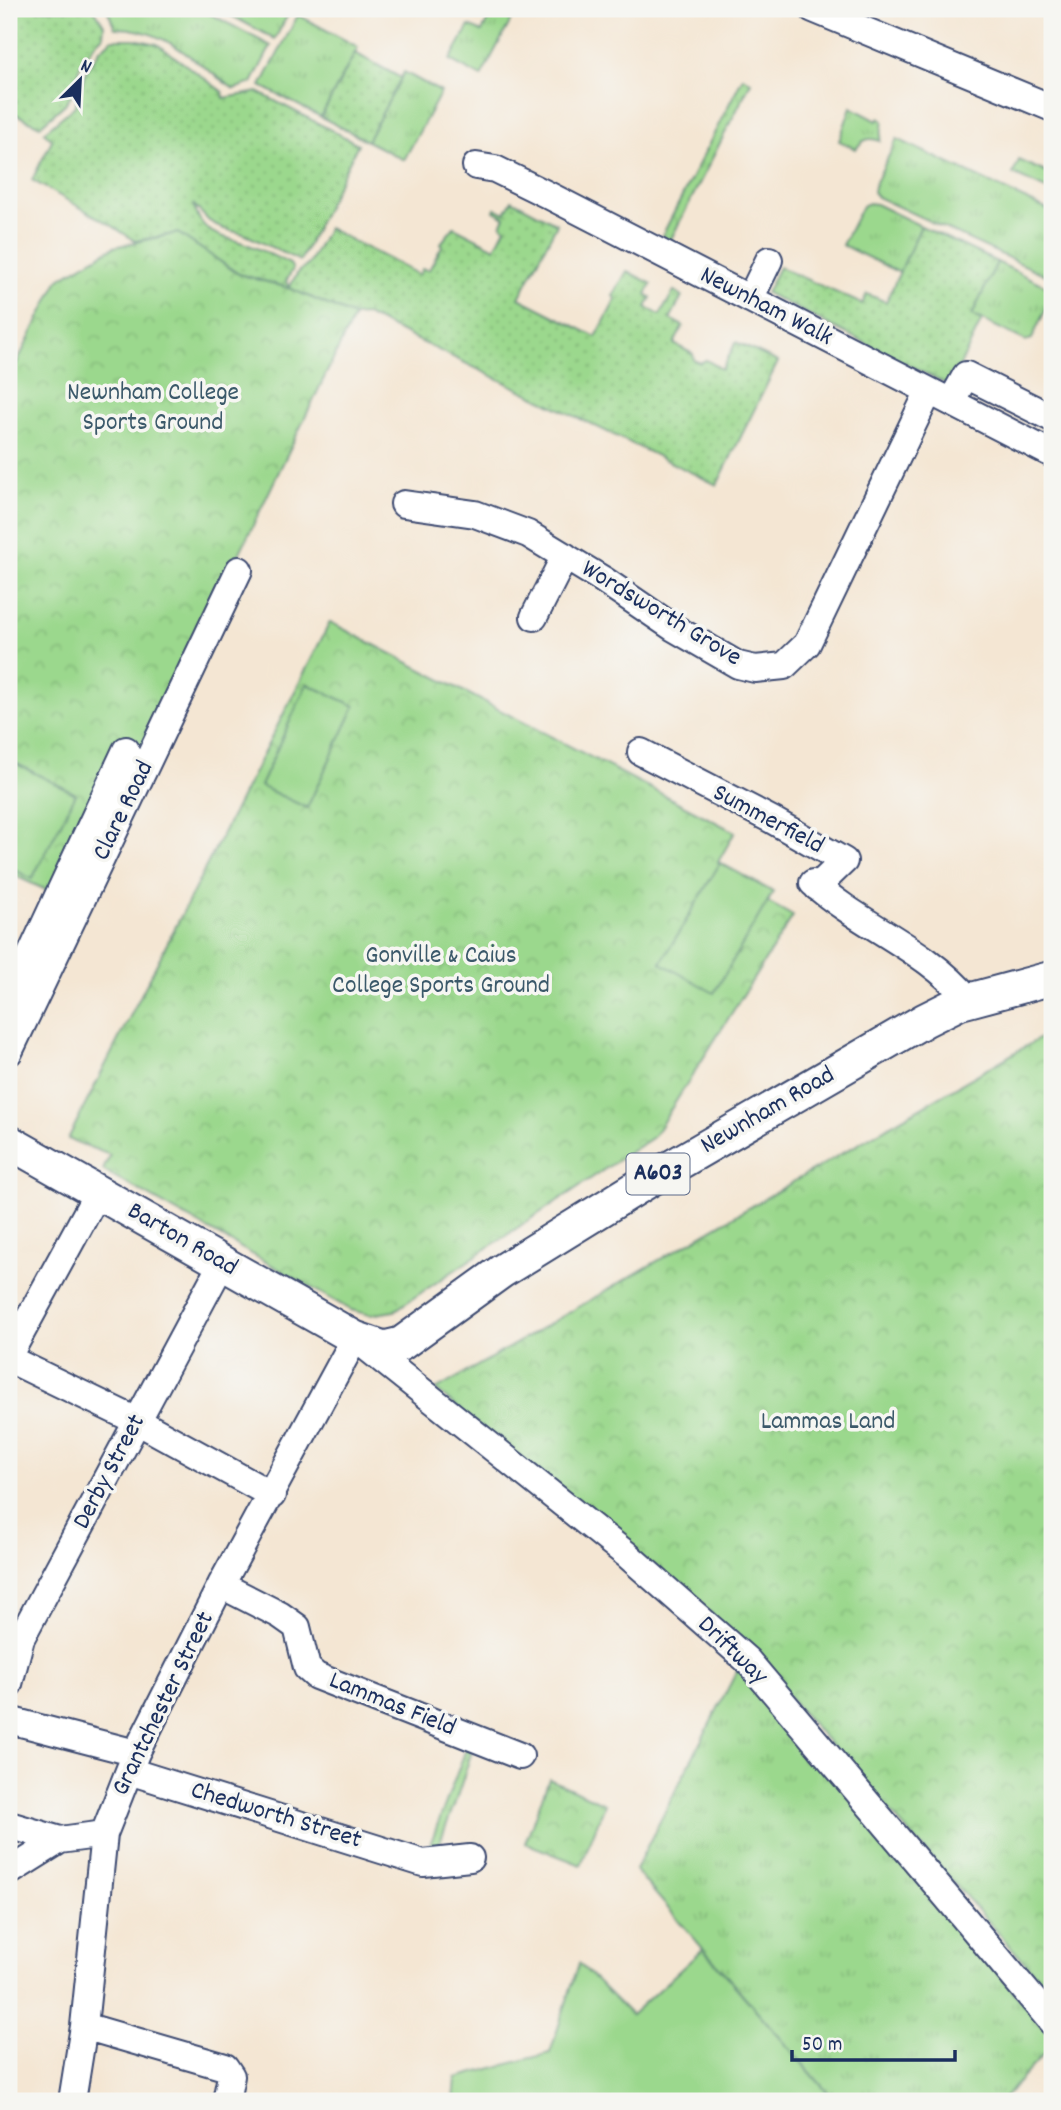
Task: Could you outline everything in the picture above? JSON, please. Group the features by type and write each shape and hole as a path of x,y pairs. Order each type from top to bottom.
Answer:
{"main road":[{"name":"Newnham Road","path":"355,1338 384,1348 401,1344 502,1271 651,1179 925,1020 968,999 1052,978"},
{"name":"Barton Road","path":"9,1142 355,1338"}],"street":[{"path":"813,9 1052,108"},
{"name":"Newnham Walk","path":"476,166 495,169 527,184 1052,453"},
{"path":"750,299 769,260"},
{"name":"Wordsworth Grove","path":"404,504 475,514 528,534 674,628 738,665 755,670 784,666 807,644 940,397 966,375 1052,418"},
{"path":"534,617 565,556"},
{"name":"Clare Road","path":"9,1052 239,570"},
{"path":"9,1001 126,750"},
{"name":"Summerfield","path":"641,752 844,861 815,885 925,960 953,981 968,999"},
{"path":"98,1192 9,1357 137,1421 272,1495"},
{"name":"Derby Street","path":"9,1684 21,1638 222,1263"},
{"name":"Grantchester Street","path":"72,2101 84,2026 104,1834 132,1762 221,1585 355,1338"},
{"name":"Driftway","path":"355,1338 626,1554 747,1660 1052,2022"},
{"name":"Lammas Field","path":"221,1585 280,1615 297,1627 307,1668 316,1675 520,1756"},
{"name":"Chedworth Street","path":"9,1720 423,1863 470,1858"},
{"path":"9,1825 60,1840"},
{"path":"9,1871 60,1840 104,1834"},
{"path":"84,2026 225,2067 231,2076 226,2101"}],"green space":[{"path":"9,9 94,9 104,25 103,36 79,68 75,89 65,104 40,126 9,111"},
{"path":"107,9 201,9 271,46 252,83 234,89 164,40 133,29 115,28"},
{"path":"219,9 291,9 275,39"},
{"path":"479,9 517,9 481,77 450,60 469,26 482,32 488,19 476,13"},
{"path":"298,15 358,47 321,117 261,86"},
{"path":"112,39 134,39 157,44 223,92 224,98 258,92 358,144 300,261 244,234 224,229 209,221 193,204 201,222 212,232 255,247 290,264 293,269 286,281 289,287 299,271 308,265 328,228 419,275 422,269 429,270 442,246 441,243 454,227 495,248 505,228 501,225 505,217 494,211 495,208 505,213 512,200 557,224 519,298 596,337 627,271 652,284 646,294 651,298 646,307 660,315 674,291 682,296 670,319 683,326 674,344 693,354 694,360 700,363 706,360 722,369 736,342 778,362 717,485 366,315 354,316 289,288 239,274 178,233 135,241 32,180 52,140 44,132 75,106 86,71 99,51"},
{"path":"355,53 401,78 367,141 321,117"},
{"path":"404,72 441,92 404,160 367,141"},
{"path":"743,77 751,82 670,241 662,236"},
{"path":"851,107 877,121 879,118 883,121 880,141 866,140 856,149 839,141"},
{"path":"897,139 1052,212 1052,278 877,197 873,192 874,186"},
{"path":"1019,160 1052,175 1052,192 1013,174"},
{"path":"869,203 921,226 900,273 842,245 862,206"},
{"path":"921,226 997,262 972,315 982,320 950,386 766,293 779,267 862,304 867,294 886,302"},
{"name":"Newnham College Sports Ground","path":"178,233 239,274 289,288 354,316 93,857 59,896 9,873 9,378 59,279 114,247"},
{"path":"997,262 1052,289 1052,295 1032,339 1026,341 972,315"},
{"name":"Gonville & Caius College Sports Ground","path":"330,622 735,832 718,862 773,892 768,902 793,916 654,1136 394,1311 370,1315 351,1310 103,1170 110,1155 68,1139"},
{"path":"307,684 355,706 307,808 260,786"},
{"path":"9,760 76,794 32,879 9,867"},
{"path":"720,863 773,892 714,993 661,963"},
{"name":"Lammas Land","path":"1052,1031 1052,1993 739,1642 436,1390"},
{"path":"742,1661 1052,2038 1052,2045 1001,2101 835,2101 635,1870"},
{"path":"466,1749 472,1751 455,1803 434,1857 425,1858"},
{"path":"549,1779 605,1804 581,1865 525,1843"},
{"path":"703,1949 835,2101 454,2101 456,2078 550,2053 579,1963 631,2015"}]}
